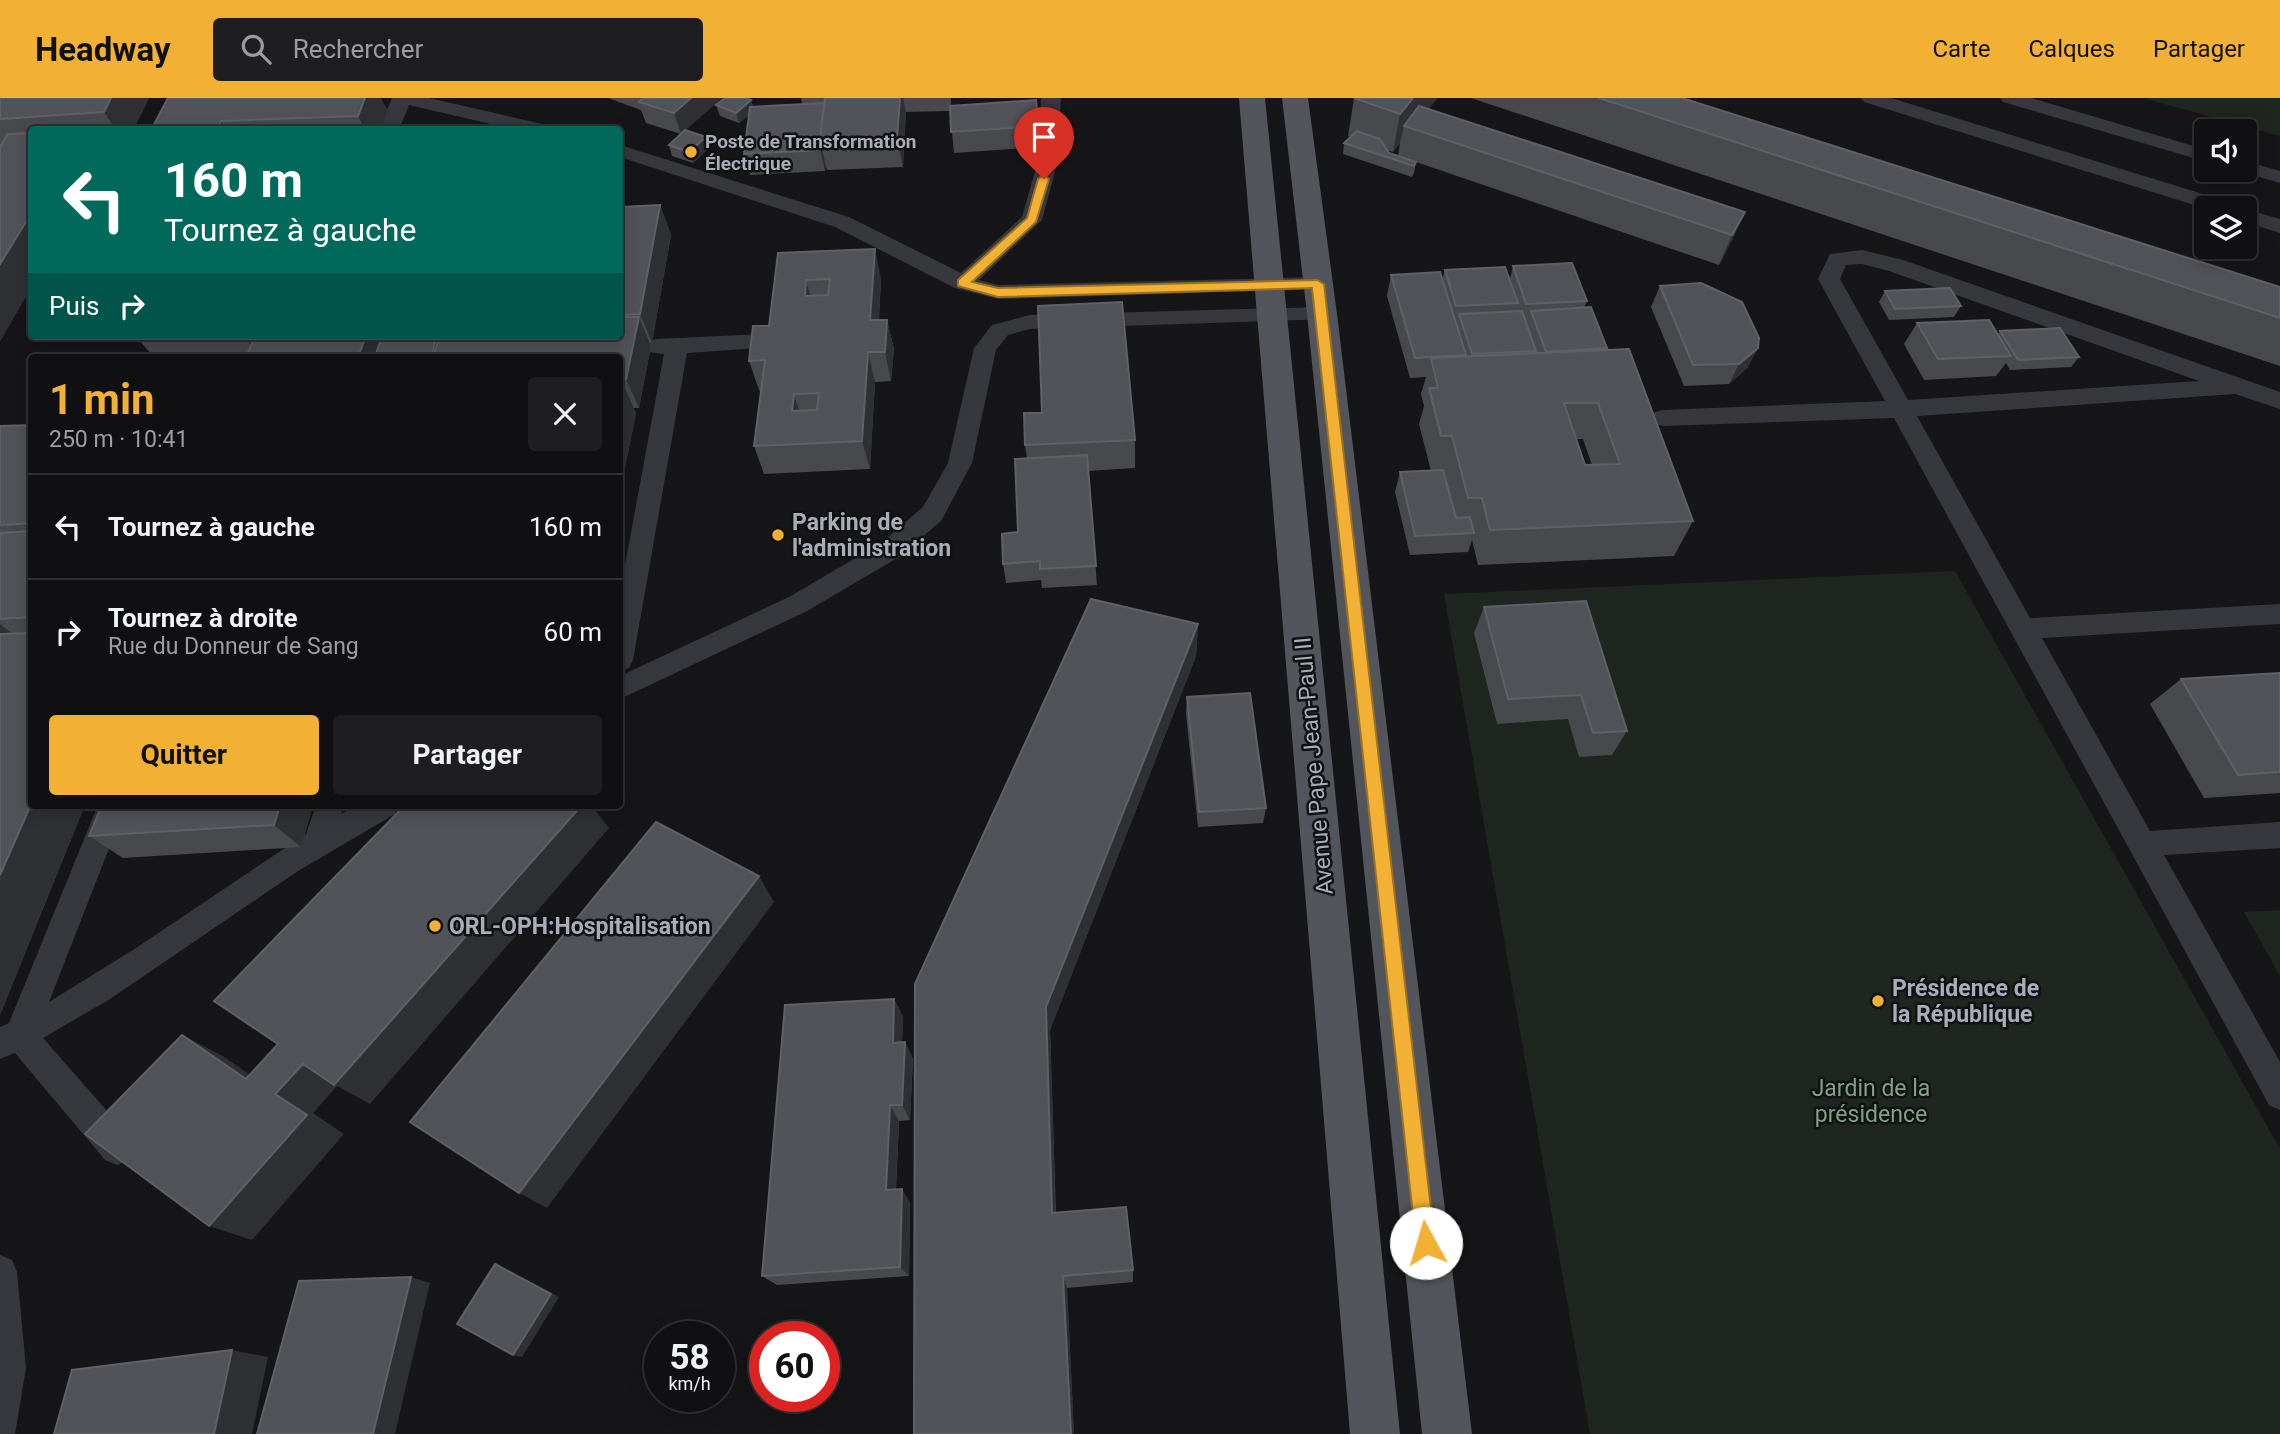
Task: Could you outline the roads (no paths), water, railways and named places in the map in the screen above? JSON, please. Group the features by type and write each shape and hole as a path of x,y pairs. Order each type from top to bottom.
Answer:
{"main road":[{"name":"Avenue Pape Jean-Paul II","path":"1252,98 1375,1434"},
{"path":"1295,98 1320,299 1447,1434"}],"lane":[{"path":"391,126 403,98 526,126"},
{"path":"963,283 1032,220 1046,164 1051,98"},
{"path":"1871,98 2194,199"},
{"path":"2010,98 2194,152"},
{"path":"623,152 842,222 963,283 998,292 1320,299"},
{"path":"2257,170 2280,177"},
{"path":"2257,219 2280,226"},
{"path":"2280,401 2244,386 1895,265 1862,257 1838,258 1829,279 2280,1094"},
{"path":"623,686 798,604 890,550 932,514 960,463 985,348 1000,330 1030,322 1272,300 1320,299"},
{"path":"623,640 667,346 763,342"},
{"path":"1663,418 1903,409 2244,386"},
{"path":"2024,629 2280,614"},
{"path":"10,1039 109,809"},
{"path":"319,840 329,809"},
{"path":"10,1039 142,963 319,840 377,809"},
{"path":"2142,844 2280,835"},
{"path":"10,1039 117,1148"},
{"path":"0,1272 8,1368 0,1426"}],"place":[{"name":"Poste de Transformation Électrique","path":"691,152"},
{"name":"Parking de l'administration","path":"778,535"},
{"name":"ORL-OPH:Hospitalisation","path":"435,926"},
{"name":"Présidence de la République","path":"1878,1001"}],"park label":[{"name":"Jardin de la présidence","path":"1871,1101"}]}
